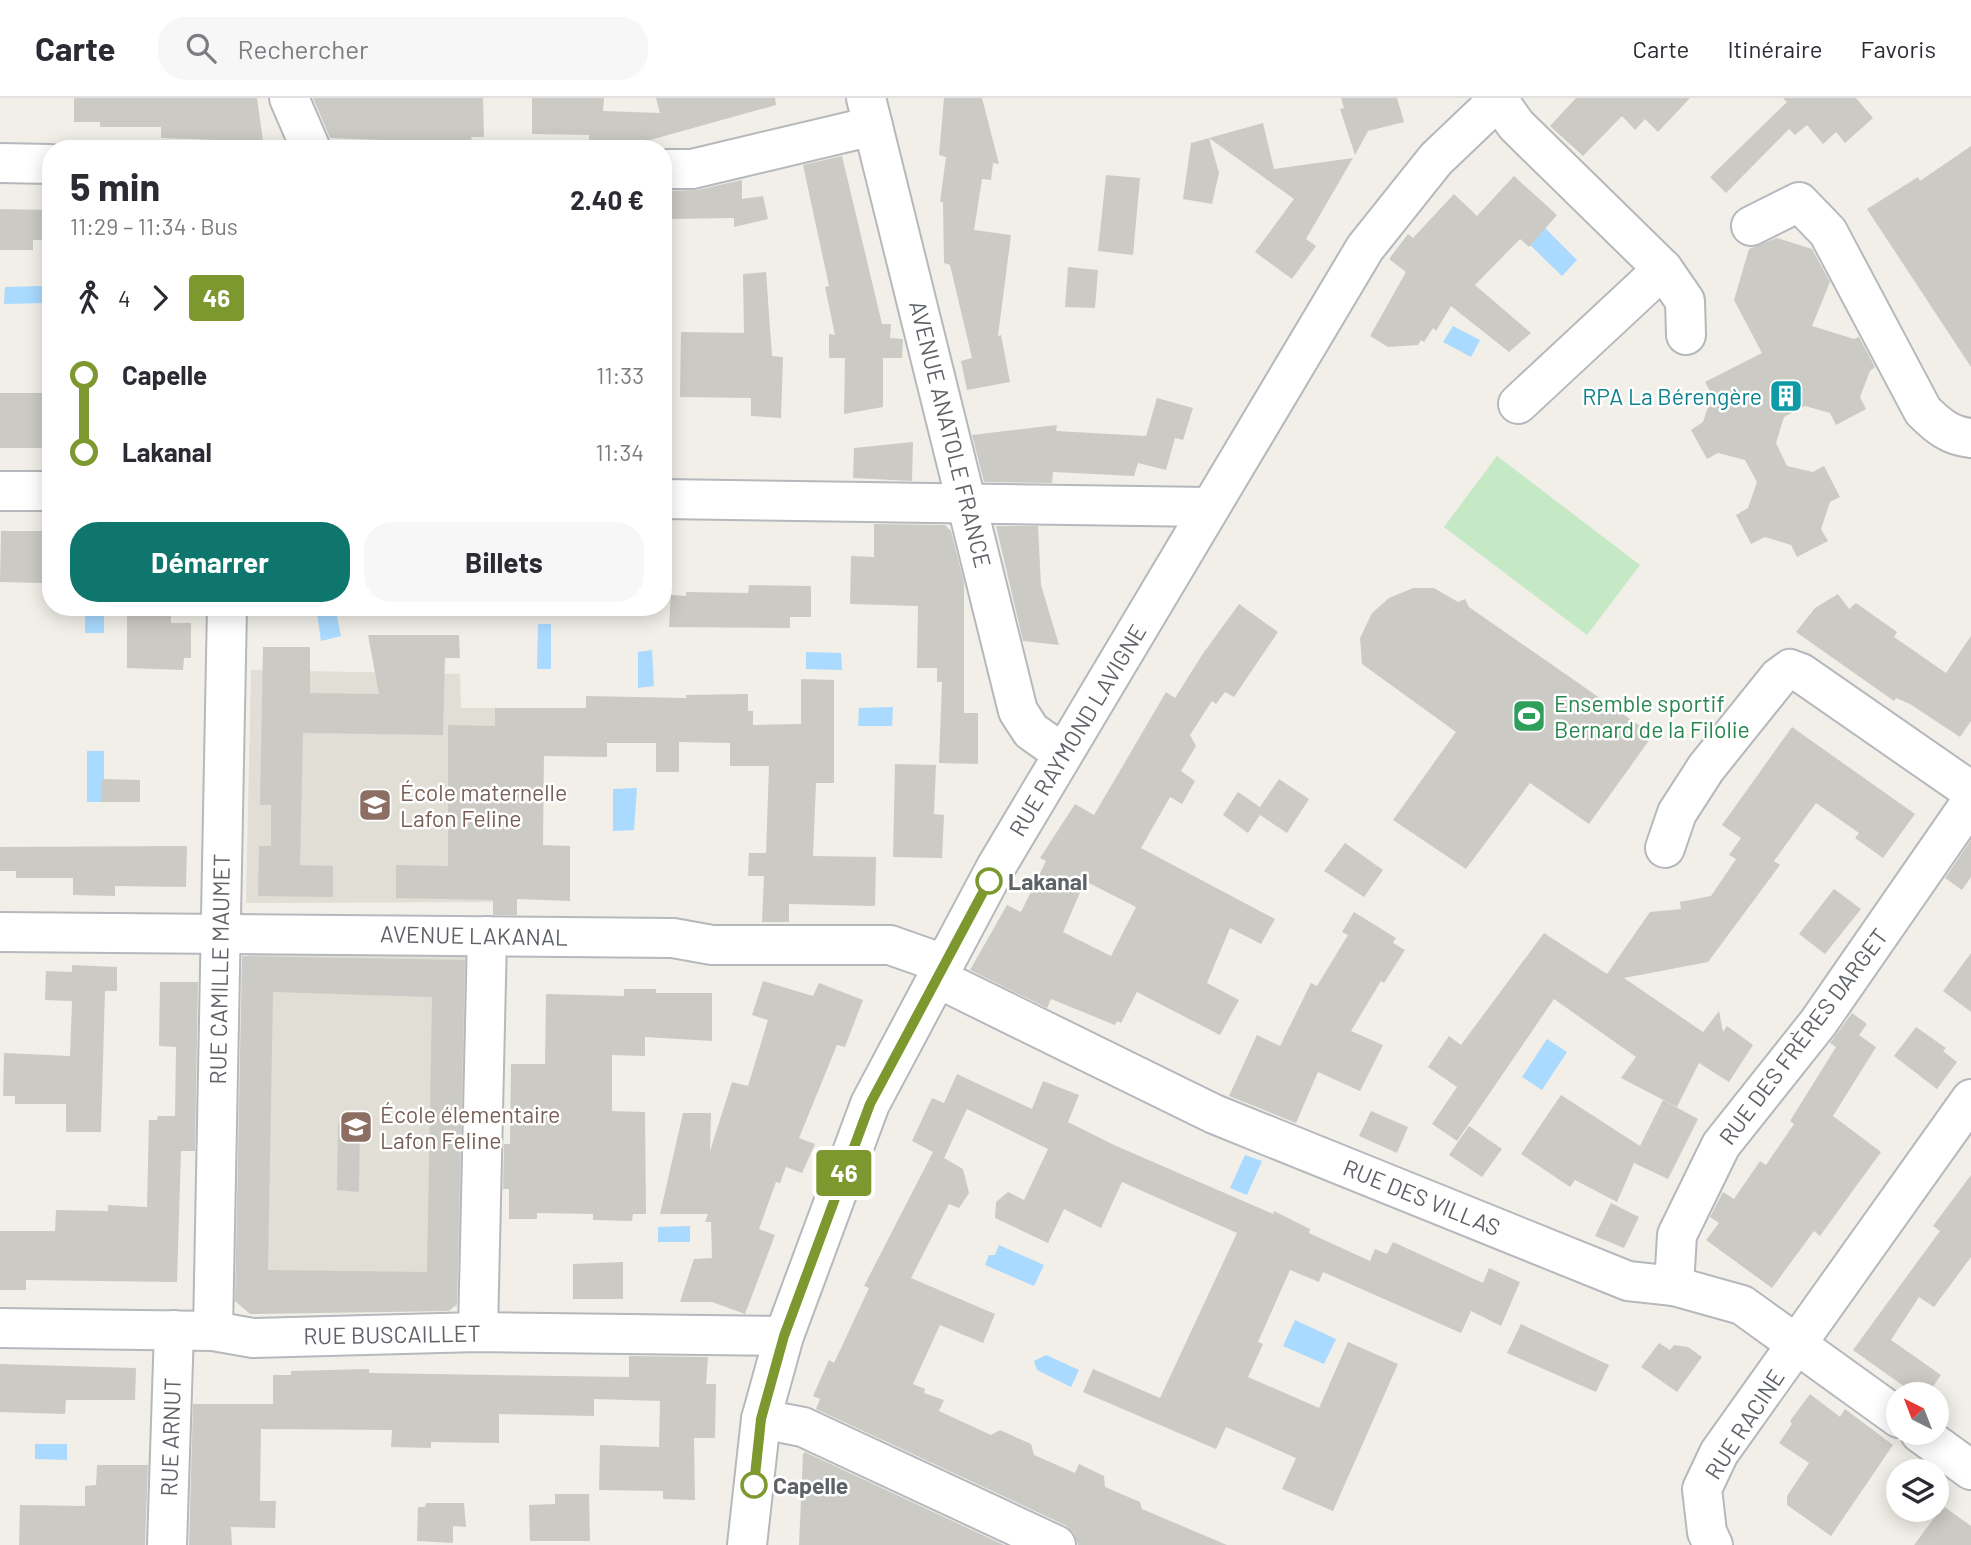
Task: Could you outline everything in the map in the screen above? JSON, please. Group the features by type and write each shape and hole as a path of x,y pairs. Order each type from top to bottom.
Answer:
{"street":[{"path":"289,98 307,140"},
{"name":"RUE RAYMOND LAVIGNE","path":"747,1545 761,1419 784,1336 870,1104 940,971 1062,753 1365,248 1436,159 1499,98 1516,125 1663,269 1685,301 1686,335"},
{"path":"672,169 692,169 870,112"},
{"name":"AVENUE ANATOLE FRANCE","path":"870,112 1018,711 1031,731 1062,753"},
{"path":"0,163 42,164"},
{"path":"1751,226 1799,202 1828,232 1923,411 1939,427 1957,437 1971,438"},
{"path":"1518,404 1663,269"},
{"path":"0,491 42,491"},
{"path":"672,499 1209,507"},
{"name":"RUE CAMILLE MAUMET","path":"213,1331 227,616"},
{"path":"1665,848 1677,813 1706,768 1779,677 1790,669 1801,673 1971,791"},
{"name":"RUE DES FRÈRES DARGET","path":"1674,1286 1676,1234 1721,1145 1818,1023 1971,802"},
{"name":"AVENUE LAKANAL","path":"0,932 673,938 712,945 890,945 940,971"},
{"path":"478,1332 487,936"},
{"name":"RUE DES VILLAS","path":"940,971 1214,1114 1628,1281 1674,1286 1742,1304 1795,1346 1886,1409"},
{"name":"RUE RACINE","path":"1713,1545 1707,1532 1702,1489 1719,1454 1971,1099"},
{"name":"RUE BUSCAILLET","path":"0,1328 213,1331 253,1338 478,1332 784,1336"},
{"name":"RUE ARNUT","path":"167,1545 174,1330"},
{"path":"761,1419 803,1427 1056,1545"},
{"path":"1938,1446 1971,1470"}],"shaded area":[{"name":"École maternelle Lafon Feline","path":"251,670 460,674 461,708 501,708 506,902 246,903"},
{"name":"École élementaire Lafon Feline","path":"249,946 471,949 457,1307 246,1304"}],"green space":[{"path":"1497,456 1640,565 1587,635 1444,527"}],"water":[{"path":"1545,228 1577,260 1562,276 1530,245"},
{"path":"42,286 42,303 4,304 5,287"},
{"path":"1453,326 1480,340 1471,357 1443,342"},
{"path":"85,616 104,616 104,633 85,633"},
{"path":"317,616 337,616 341,636 321,641"},
{"path":"538,624 551,624 551,669 537,669"},
{"path":"652,650 654,686 638,688 638,652"},
{"path":"806,652 841,653 842,670 806,669"},
{"path":"893,707 892,726 858,726 859,708"},
{"path":"87,751 104,751 104,802 87,802"},
{"path":"637,788 634,830 613,831 613,789"},
{"path":"1547,1039 1567,1052 1542,1090 1522,1077"},
{"path":"1245,1155 1262,1161 1247,1195 1230,1188"},
{"path":"690,1226 690,1242 658,1242 658,1227"},
{"path":"999,1245 1044,1265 1034,1286 985,1265 989,1255 995,1255"},
{"path":"1295,1320 1336,1339 1324,1364 1283,1346"},
{"path":"1046,1355 1079,1370 1071,1387 1037,1370 1034,1361"},
{"path":"35,1444 67,1444 67,1460 35,1459"}],"building":[{"path":"74,98 257,98 263,140 161,138 161,127 100,127 100,122 74,122"},
{"path":"313,98 483,98 484,137 471,137 472,140 330,138"},
{"path":"532,98 604,98 603,111 660,113 656,98 775,98 776,105 650,140 589,140 589,135 532,134"},
{"path":"944,98 982,98 999,164 993,163 991,180 982,179 974,230 1011,235 998,336 1001,335 1010,382 967,390 961,361 972,358 950,265 944,263 943,202 940,202 946,157 939,155"},
{"path":"1341,98 1397,98 1404,122 1368,131 1355,155 1340,109 1344,108"},
{"path":"1576,98 1690,98 1658,132 1645,119 1635,130 1622,116 1583,156 1550,126"},
{"path":"1783,98 1856,98 1873,118 1845,143 1836,132 1823,144 1807,125 1795,135 1789,129 1726,193 1710,177 1787,102"},
{"path":"1263,123 1274,169 1353,158 1306,239 1316,246 1292,279 1255,252 1294,199 1209,138"},
{"path":"1209,138 1219,173 1212,204 1183,199 1191,143"},
{"path":"1971,146 1971,367 1867,209 1918,177 1920,181"},
{"path":"842,156 882,324 891,324 890,338 903,339 902,358 883,358 883,407 844,414 845,358 829,358 829,334 835,335 825,287 829,286 803,165"},
{"path":"1106,175 1140,178 1133,255 1098,251"},
{"path":"1514,176 1557,215 1529,247 1520,239 1475,285 1531,333 1509,352 1451,306 1436,331 1433,328 1424,342 1421,340 1418,345 1388,347 1370,336 1406,272 1389,259 1408,234 1413,238 1454,194 1477,216"},
{"path":"742,180 742,199 763,196 768,219 734,227 734,218 672,219 672,191 697,190"},
{"path":"0,209 42,210 42,240 33,240 33,250 0,250"},
{"name":"RPA La Bérengère","path":"1777,238 1812,249 1830,282 1812,326 1854,339 1859,337 1875,367 1870,371 1860,397 1866,409 1836,425 1830,413 1805,406 1784,417 1776,443 1787,466 1813,472 1824,466 1840,497 1830,502 1821,529 1828,541 1797,557 1791,545 1765,537 1751,544 1736,515 1748,508 1757,482 1745,460 1718,453 1707,459 1691,430 1703,422 1712,395 1705,382 1762,353 1734,300 1749,249"},
{"path":"1068,267 1098,270 1095,308 1065,307"},
{"path":"766,272 772,356 783,357 781,418 751,416 751,398 680,397 681,332 744,333 743,274"},
{"path":"0,393 42,393 42,448 0,448"},
{"path":"1157,398 1193,408 1183,440 1175,438 1166,470 1138,463 1134,476 1053,472 1052,483 984,482 972,435 1057,425 1056,431 1146,436"},
{"path":"913,442 912,481 853,478 854,448"},
{"path":"874,524 945,525 951,531 964,582 964,713 978,713 978,764 939,763 942,682 937,682 937,668 917,668 918,606 850,604 851,556 874,557"},
{"path":"996,526 1038,526 1041,585 1059,645 1023,641"},
{"path":"1,531 42,531 42,583 0,582"},
{"path":"749,585 811,586 811,617 790,617 790,628 669,627 672,595 686,596 686,592 748,593"},
{"name":"Ensemble sportif Bernard de la Filolie","path":"1413,588 1434,588 1458,602 1465,599 1469,607 1653,735 1589,824 1530,783 1466,869 1393,820 1456,732 1362,664 1360,638 1372,613 1389,598"},
{"path":"1838,594 1849,609 1856,603 1897,632 1894,637 1946,673 1971,636 1971,721 1960,737 1910,704 1896,698 1894,701 1796,632 1815,608"},
{"path":"1239,604 1278,632 1234,697 1225,692 1216,704 1212,701 1190,735 1196,746 1181,771 1195,781 1182,804 1170,797 1141,848 1275,919 1261,944 1230,928 1207,983 1239,1000 1220,1035 1137,992 1121,1023 1117,1021 1115,1025 1051,999 1047,1008 970,970 1007,905 1021,912 1046,861 1040,858 1075,804 1094,815 1166,692 1175,698","holes":["1085,881 1136,907 1111,956 1063,932"]},
{"path":"127,616 171,616 171,623 191,623 191,658 184,658 183,670 127,668"},
{"path":"368,635 459,635 460,658 445,658 443,735 303,733 300,865 333,866 333,897 258,896 259,846 271,846 271,805 260,805 263,647 310,647 310,693 379,694"},
{"path":"801,679 834,680 834,783 816,783 813,856 876,857 875,906 789,904 789,922 762,922 764,876 748,876 749,853 766,853 769,766 730,766 730,743 679,742 679,772 656,772 656,743 607,743 607,757 544,756 543,845 570,846 570,901 517,899 517,915 493,915 493,900 396,898 396,865 448,866 448,725 495,726 495,708 586,708 586,696 686,698 686,695 748,694 748,711 753,711 753,725 801,724"},
{"path":"1792,727 1915,814 1883,858 1855,838 1859,833 1816,803 1774,861 1780,865 1708,962 1624,978 1703,1032 1719,1011 1723,1032 1727,1026 1753,1045 1729,1082 1699,1063 1677,1107 1621,1078 1636,1057 1554,999 1457,1141 1432,1124 1457,1087 1428,1067 1449,1036 1461,1045 1544,933 1607,974 1650,912 1681,909 1680,902 1711,896 1736,859 1729,855 1741,838 1722,825"},
{"path":"895,764 936,765 934,814 944,815 942,858 893,857"},
{"path":"102,779 140,780 140,802 101,802"},
{"path":"1279,779 1309,799 1287,833 1260,815 1248,833 1223,815 1238,792 1260,807"},
{"path":"1971,840 1971,877 1962,890 1945,878"},
{"path":"1345,843 1383,870 1364,897 1324,871"},
{"path":"187,846 186,887 115,886 115,896 73,895 73,878 16,878 16,871 0,871 0,847"},
{"path":"1834,889 1861,909 1825,954 1799,934"},
{"path":"1354,912 1396,938 1393,943 1405,950 1384,983 1381,981 1351,1031 1383,1045 1360,1091 1318,1072 1296,1123 1229,1096 1257,1035 1280,1046 1311,983 1317,986 1348,935 1342,932"},
{"path":"1971,953 1971,1012 1943,991"},
{"path":"242,956 465,960 457,1304 449,1311 250,1314 235,1301","holes":["273,992 432,997 427,1272 268,1270"]},
{"path":"72,965 117,967 117,991 105,991 101,1132 66,1132 66,1104 15,1104 15,1096 3,1096 4,1053 70,1056 72,1001 45,1000 46,971 72,972"},
{"path":"763,981 813,996 819,983 863,1000 845,1047 837,1045 799,1138 815,1144 802,1173 786,1167 780,1183 776,1182 759,1229 775,1235 745,1314 712,1302 680,1302 694,1259 712,1258 711,1222 705,1222 708,1214 660,1214 683,1113 711,1113 710,1151 732,1082 748,1086 768,1020 752,1015"},
{"path":"160,982 198,982 195,1151 181,1151 177,1282 26,1280 26,1290 0,1290 0,1231 55,1231 56,1210 108,1211 108,1205 147,1207 149,1120 157,1120 158,1116 175,1116 176,1047 159,1046"},
{"path":"624,989 656,989 656,993 712,993 712,1041 645,1037 645,1056 612,1055 612,1111 645,1112 646,1214 633,1214 632,1221 593,1220 593,1214 537,1213 537,1219 509,1219 509,1189 503,1189 504,1144 510,1144 511,1064 545,1064 546,994 624,996"},
{"path":"1852,1013 1867,1024 1859,1035 1876,1047 1833,1116 1881,1152 1820,1236 1814,1231 1772,1288 1706,1240 1719,1223 1710,1217 1723,1192 1734,1199 1760,1161 1766,1165 1794,1124 1790,1121 1836,1047 1830,1043"},
{"path":"1916,1027 1946,1048 1943,1051 1957,1062 1937,1089 1894,1056"},
{"path":"957,1074 1032,1109 1043,1081 1079,1095 1068,1122 1114,1145 1273,1214 1274,1211 1310,1229 1309,1233 1370,1261 1375,1249 1387,1254 1393,1242 1483,1283 1489,1268 1520,1282 1501,1326 1471,1311 1461,1333 1323,1272 1319,1282 1290,1270 1258,1342 1263,1344 1248,1377 1319,1408 1348,1342 1398,1364 1333,1511 1282,1489 1296,1458 1226,1427 1216,1449 1083,1392 1093,1369 1160,1398 1237,1233 1122,1182 1101,1228 1064,1209 1048,1243 995,1218 996,1202 1008,1192 1024,1200 1048,1149 967,1109 944,1158 963,1169 969,1193 959,1208 949,1204 911,1278 995,1314 983,1343 940,1325 913,1384 925,1389 924,1393 944,1400 939,1411 991,1435 1000,1430 1031,1444 1034,1455 1075,1473 1079,1464 1104,1476 1105,1487 1140,1502 1142,1509 1227,1545 1078,1545 1074,1533 1065,1525 816,1409 820,1399 813,1396 829,1360 834,1363 869,1288 864,1286 933,1152 912,1141 932,1098 944,1103"},
{"path":"1561,1095 1640,1146 1663,1100 1698,1119 1668,1179 1634,1163 1617,1202 1575,1180 1570,1187 1521,1154"},
{"path":"1371,1111 1408,1127 1397,1153 1359,1136"},
{"path":"338,1123 360,1123 359,1192 337,1190"},
{"path":"1469,1126 1502,1149 1482,1177 1449,1155"},
{"path":"1971,1175 1971,1257 1934,1307 1919,1297 1891,1340 1941,1375 1936,1382 1898,1382 1853,1350 1940,1231 1933,1226"},
{"path":"1611,1203 1639,1217 1624,1248 1595,1236"},
{"path":"623,1262 623,1299 573,1299 573,1264"},
{"path":"1521,1324 1609,1365 1596,1392 1507,1353"},
{"path":"1659,1343 1670,1350 1674,1345 1688,1347 1702,1357 1677,1392 1641,1367"},
{"path":"629,1356 708,1357 706,1384 716,1384 715,1438 694,1438 695,1500 663,1499 663,1491 599,1490 600,1445 659,1447 660,1401 594,1399 594,1416 499,1414 499,1443 431,1442 431,1448 391,1447 392,1430 261,1429 260,1501 276,1501 275,1528 231,1527 232,1545 189,1545 193,1404 273,1404 273,1375 291,1375 291,1371 369,1369 369,1373 629,1377"},
{"path":"0,1364 136,1368 135,1400 66,1400 65,1414 0,1412"},
{"path":"1810,1394 1840,1417 1845,1409 1886,1440 1886,1446 1892,1446 1831,1536 1787,1505 1787,1496 1809,1463 1779,1443 1792,1424 1790,1421"},
{"path":"805,1452 1004,1545 799,1545"},
{"path":"97,1465 148,1465 145,1545 19,1545 20,1505 85,1506 85,1486 96,1485"},
{"path":"555,1494 589,1494 590,1541 530,1541 529,1505 555,1504"},
{"path":"426,1503 464,1503 466,1527 453,1526 453,1543 417,1541 418,1507 425,1507"},
{"path":"1949,1510 1971,1526 1971,1545 1914,1545 1931,1522 1949,1522"}],"bus line":[{"name":"46","path":"754,1485 761,1419 784,1336 870,1104 989,881"}],"place":[{"name":"RPA La Bérengère","path":"1786,396"},
{"name":"Ensemble sportif Bernard de la Filolie","path":"1529,716"},
{"name":"École maternelle Lafon Feline","path":"375,805"},
{"name":"Lakanal","path":"989,881"},
{"name":"École élementaire Lafon Feline","path":"356,1127"},
{"name":"Capelle","path":"754,1485"}]}
